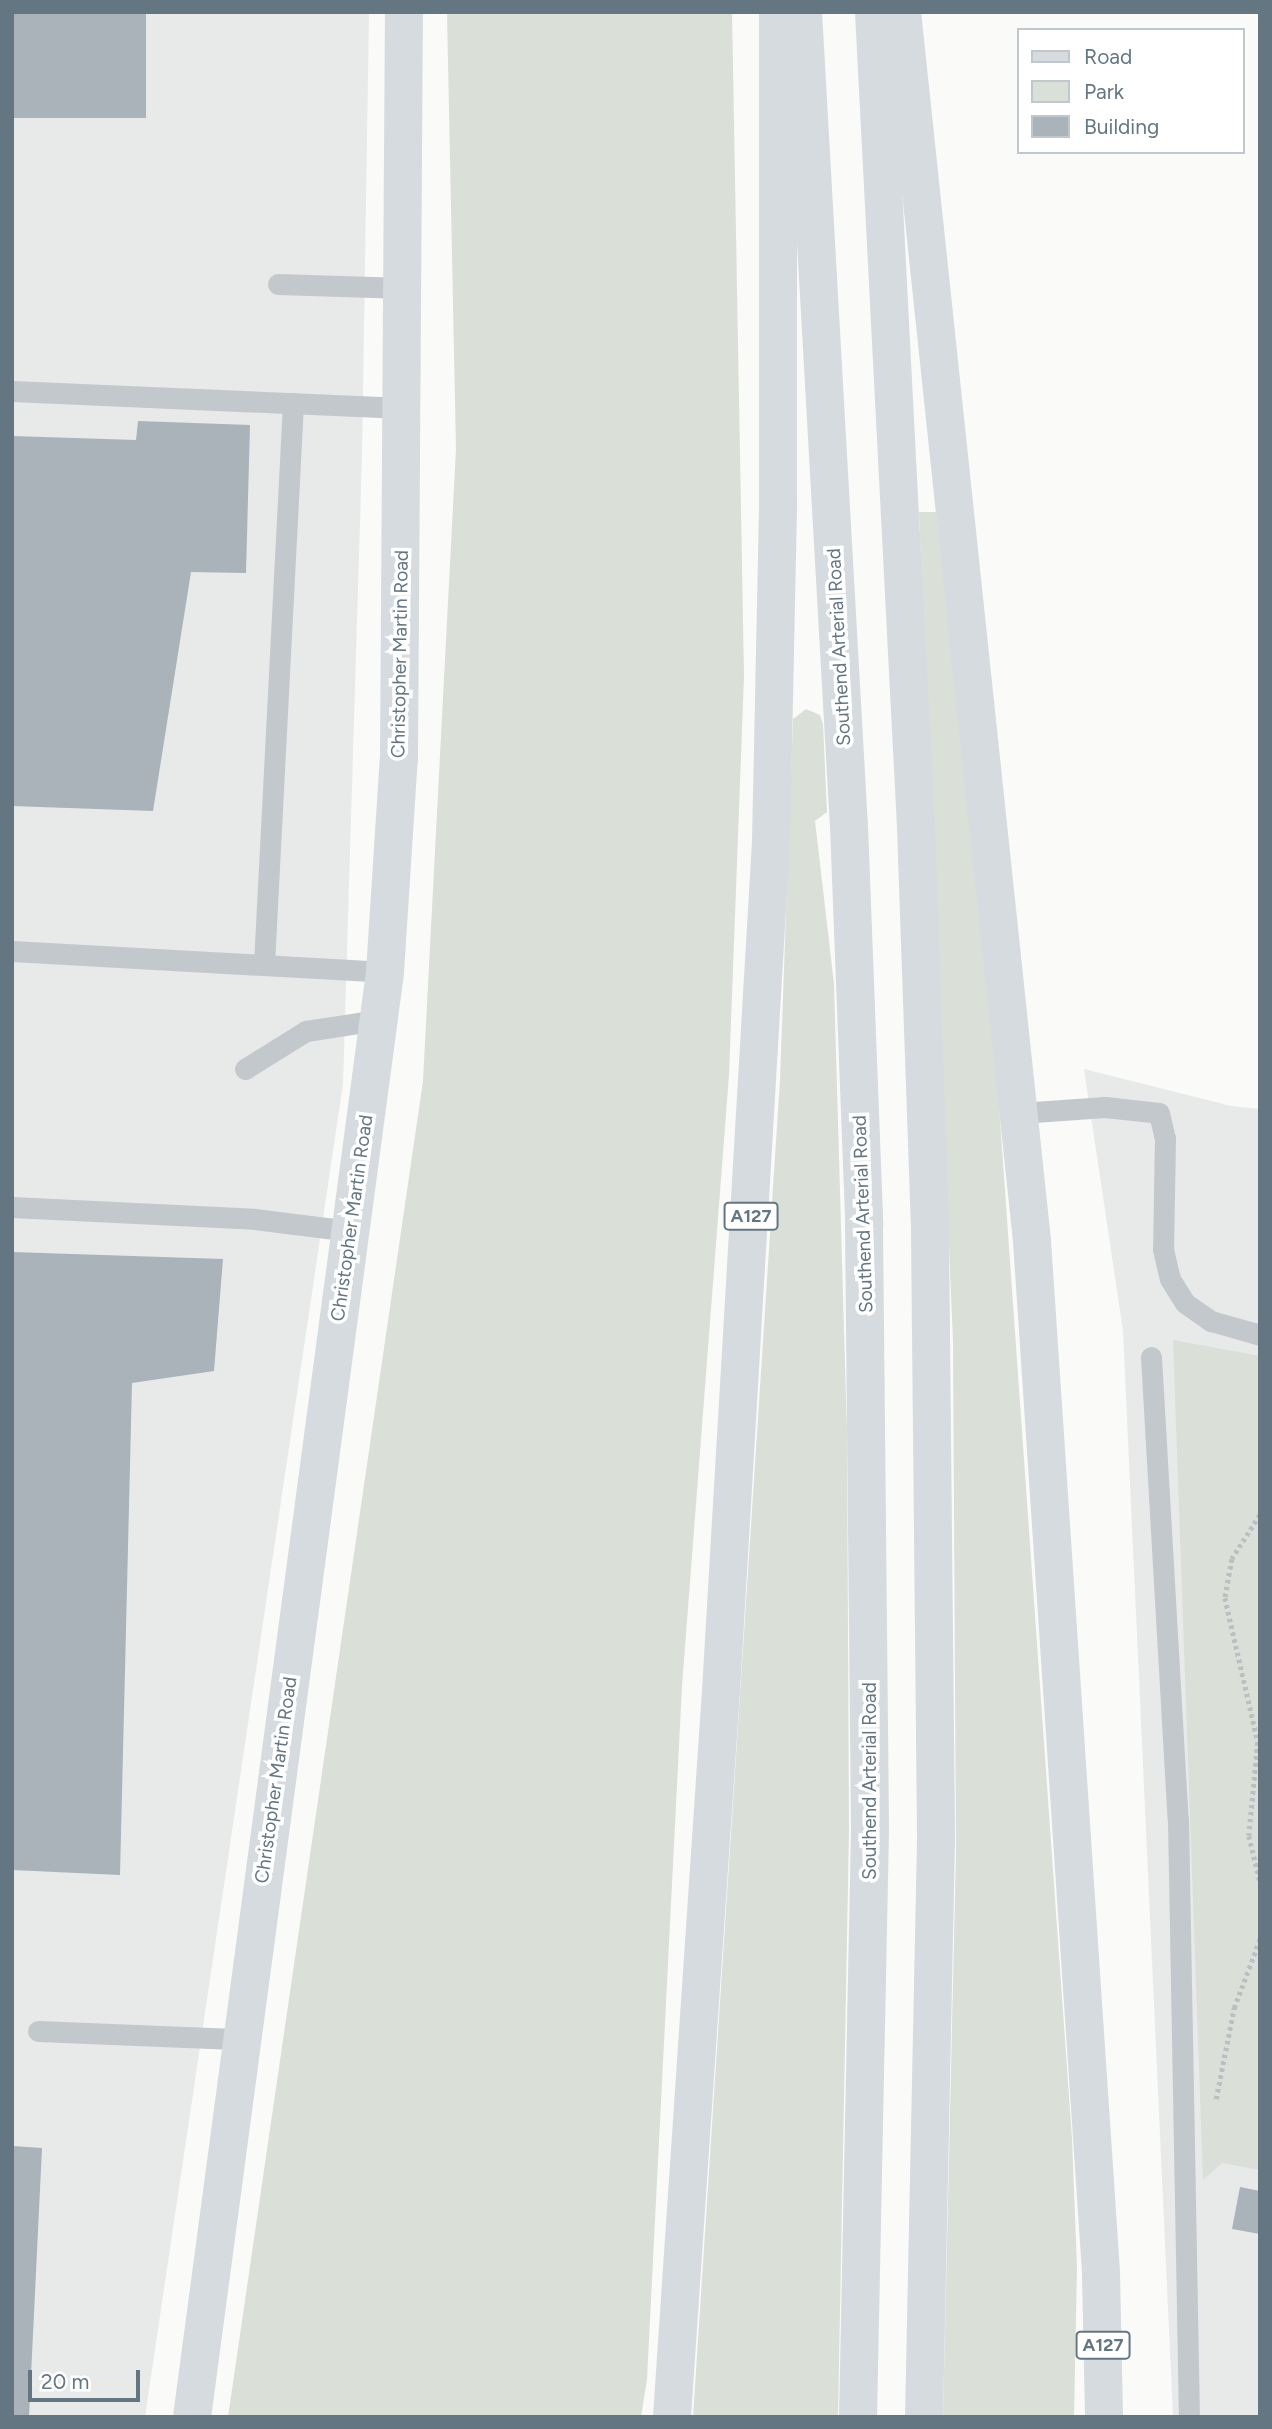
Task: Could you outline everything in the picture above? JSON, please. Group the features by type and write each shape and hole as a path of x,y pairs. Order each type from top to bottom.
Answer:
{"main road":[{"name":"Christopher Martin Road","path":"192,2417 385,972 399,758 404,408 404,12"},
{"name":"A127","path":"671,2417 721,1691 771,842 778,527 778,12"},
{"name":"Southend Arterial Road","path":"803,12 850,839 864,1225 870,1830 858,2417"},
{"path":"874,12 916,828 931,1246 936,1854 924,2417"},
{"name":"A127","path":"902,12 1020,1113 1097,2204 1104,2417"}],"lane":[{"path":"278,284 404,288"},
{"path":"12,391 404,408"},
{"path":"264,964 293,403"},
{"path":"12,951 385,972"},
{"path":"244,1069 306,1031 378,1020"},
{"path":"1020,1113 1105,1107 1159,1113 1165,1138 1163,1249 1170,1279 1185,1303 1211,1321 1260,1335"},
{"path":"12,1207 254,1219 350,1231"},
{"path":"1151,1357 1178,1819 1189,2417"},
{"path":"38,2031 241,2039"}],"path":[{"path":"1260,1515 1232,1559 1225,1598 1258,1742 1249,1836 1260,1881"},
{"path":"1214,2109 1234,2008 1260,1939"}],"shaded area":[{"path":"12,12 369,12 362,456 343,1084 145,2417 12,2417"},
{"path":"1084,1069 1231,1106 1260,1109 1260,2417 1173,2417 1123,1331"}],"green space":[{"path":"447,12 732,12 744,676 729,1075 682,1686 647,2379 641,2417 228,2417 423,1081 456,449"},
{"path":"919,512 936,512 995,1049 1072,2139 1077,2266 1074,2417 943,2417 956,1853 953,1342"},
{"path":"806,709 820,715 823,724 827,812 815,821 834,984 847,1433 849,1830 838,2417 693,2417 780,1080 793,719"},
{"path":"1173,1340 1260,1356 1260,2170 1222,2163 1203,2180"}],"building":[{"path":"12,12 146,12 146,118 12,118"},
{"path":"138,421 250,425 246,573 191,572 153,811 12,806 12,436 136,440"},
{"path":"12,1252 223,1259 214,1371 132,1383 120,1875 12,1870"},
{"path":"12,2146 42,2148 29,2417 12,2417"},
{"path":"1240,2187 1260,2191 1260,2234 1232,2229"}]}
